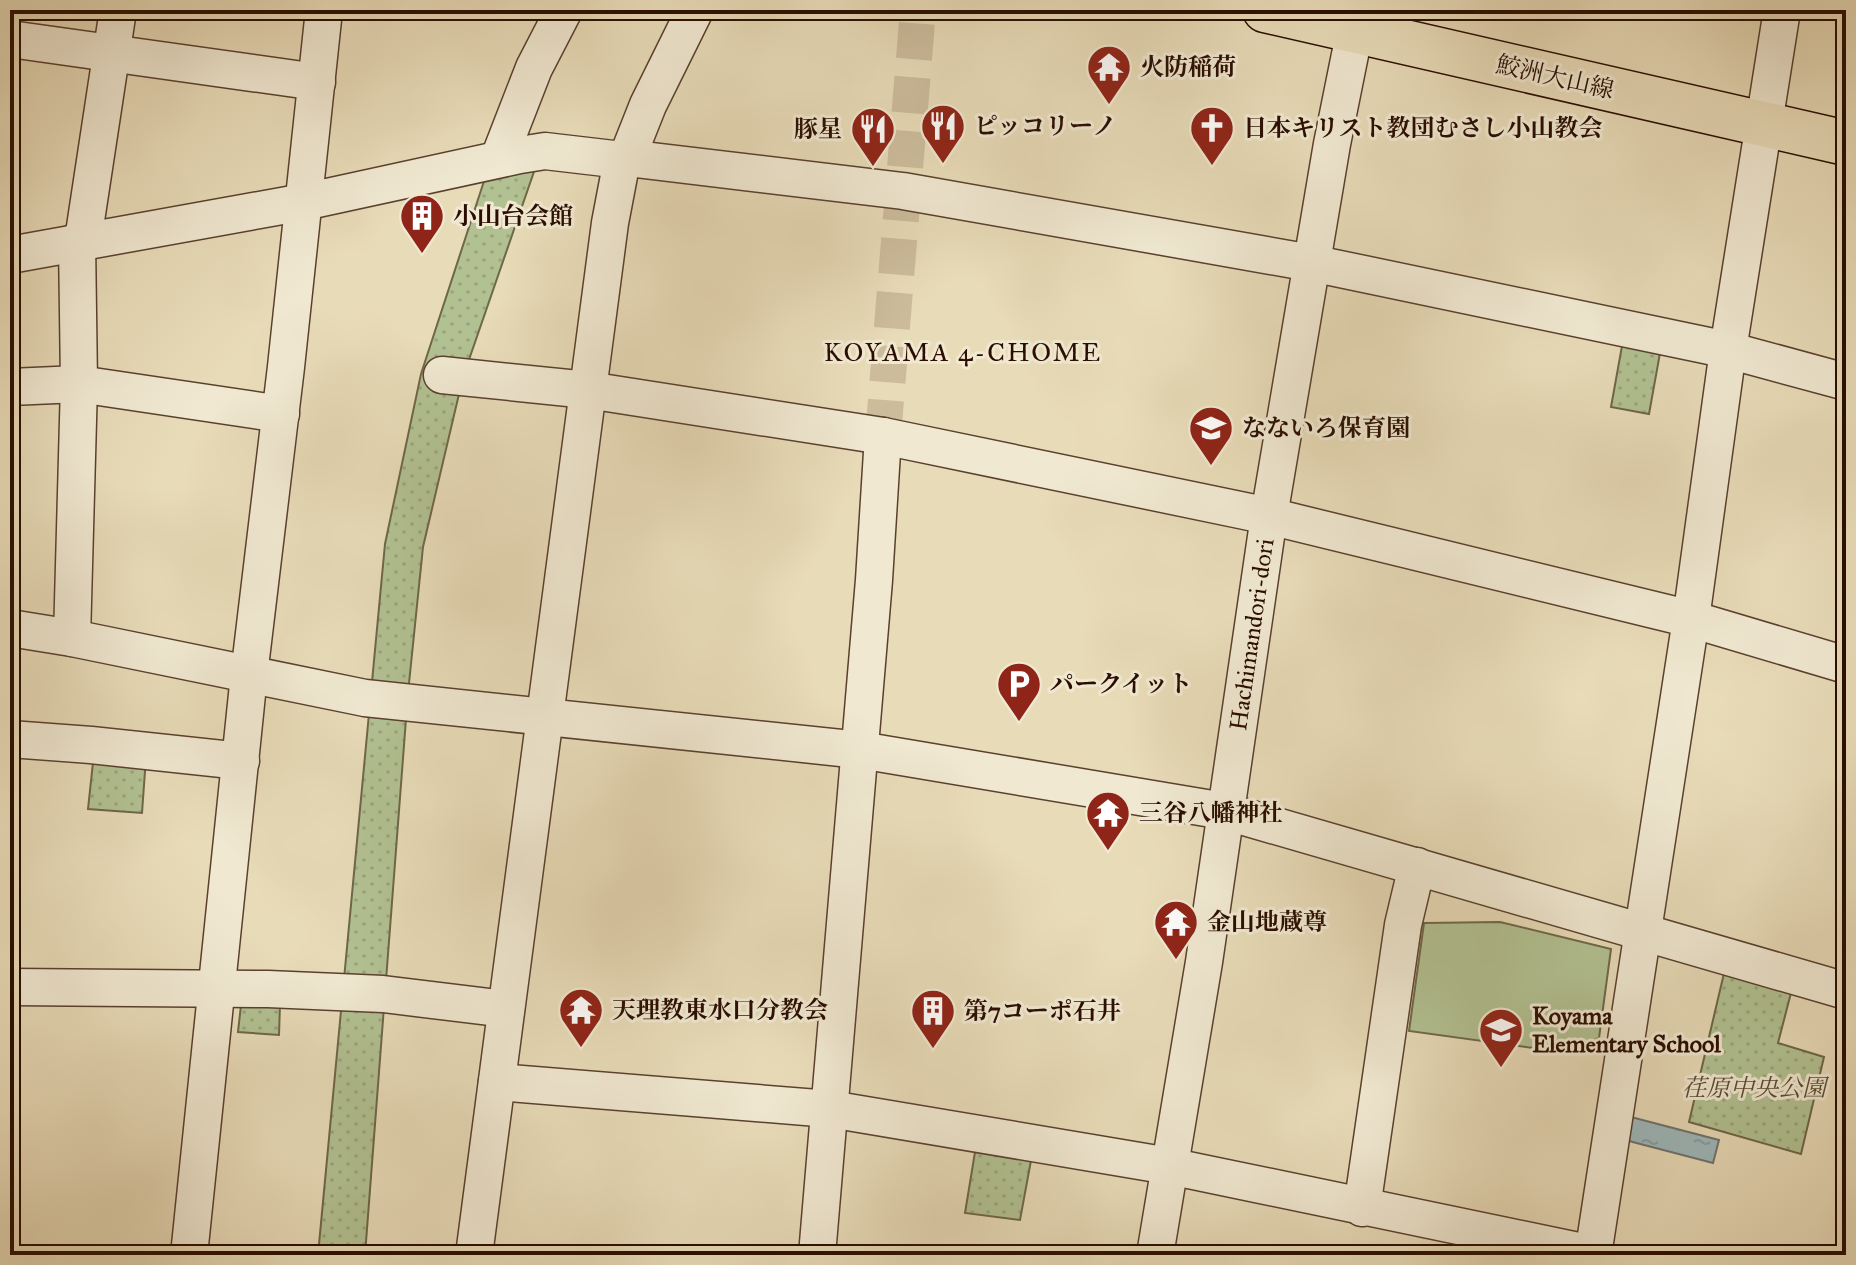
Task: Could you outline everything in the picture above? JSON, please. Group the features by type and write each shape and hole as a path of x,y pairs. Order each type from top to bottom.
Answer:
{"main road":[{"name":"鮫洲大山線","path":"1265,10 1351,16 1764,117 1846,143"},
{"name":"鮫洲大山線","path":"1764,117 1846,127"}],"street":[{"path":"72,638 80,241 118,10"},
{"path":"189,1255 249,675 281,414 324,10"},
{"path":"499,158 534,68 564,10"},
{"path":"474,1255 610,223 624,159 695,10"},
{"path":"497,1082 830,1109 1169,1166 1595,1255 1641,931 1691,619 1728,350 1782,10"},
{"name":"Hachimandori-dori","path":"1155,1255 1191,1049 1269,516 1351,16"},
{"path":"10,39 317,82"},
{"path":"10,255 304,202 499,158 545,151 903,191 1311,263 1728,350 1846,382"},
{"path":"442,375 588,390 883,436 1269,516 1691,619 1846,665"},
{"path":"10,387 79,384 281,414"},
{"path":"817,1255 883,436"},
{"path":"10,628 365,698 860,750 1224,811 1846,991"},
{"path":"10,739 241,761"},
{"path":"1362,1208 1403,925 1417,866"},
{"path":"10,987 383,994 506,1009"}],"green space":[{"path":"537,163 463,377 423,547 408,693 365,1255 318,1255 385,544 421,374 485,178"},
{"path":"1624,335 1662,342 1649,414 1611,407"},
{"path":"94,753 146,757 142,813 88,809"},
{"path":"1500,922 1611,949 1599,1038 1569,1053 1409,1031 1424,923"},
{"name":"荏原中央公園","path":"1725,969 1792,989 1778,1043 1824,1057 1801,1154 1689,1122"},
{"path":"280,1004 279,1035 238,1032 241,1005"},
{"path":"976,1146 1032,1155 1020,1220 965,1213"}],"water":[{"path":"1631,1117 1719,1140 1713,1163 1625,1140"}],"tunnel":[{"path":"883,436 918,10"}],"place":[{"name":"火防稲荷","path":"1109,106"},
{"name":"ピッコリーノ","path":"943,165"},
{"name":"日本キリスト教団むさし小山教会","path":"1212,167"},
{"name":"豚星","path":"873,168"},
{"name":"小山台会館","path":"422,255"},
{"name":"なないろ保育園","path":"1211,467"},
{"name":"パークイット","path":"1019,723"},
{"name":"三谷八幡神社","path":"1108,852"},
{"name":"金山地蔵尊","path":"1176,961"},
{"name":"天理教東水口分教会","path":"581,1049"},
{"name":"第7コーポ石井","path":"933,1050"},
{"name":"Koyama Elementary School","path":"1501,1069"}],"district":[{"name":"KOYAMA 4-CHOME","path":"963,352"}]}
